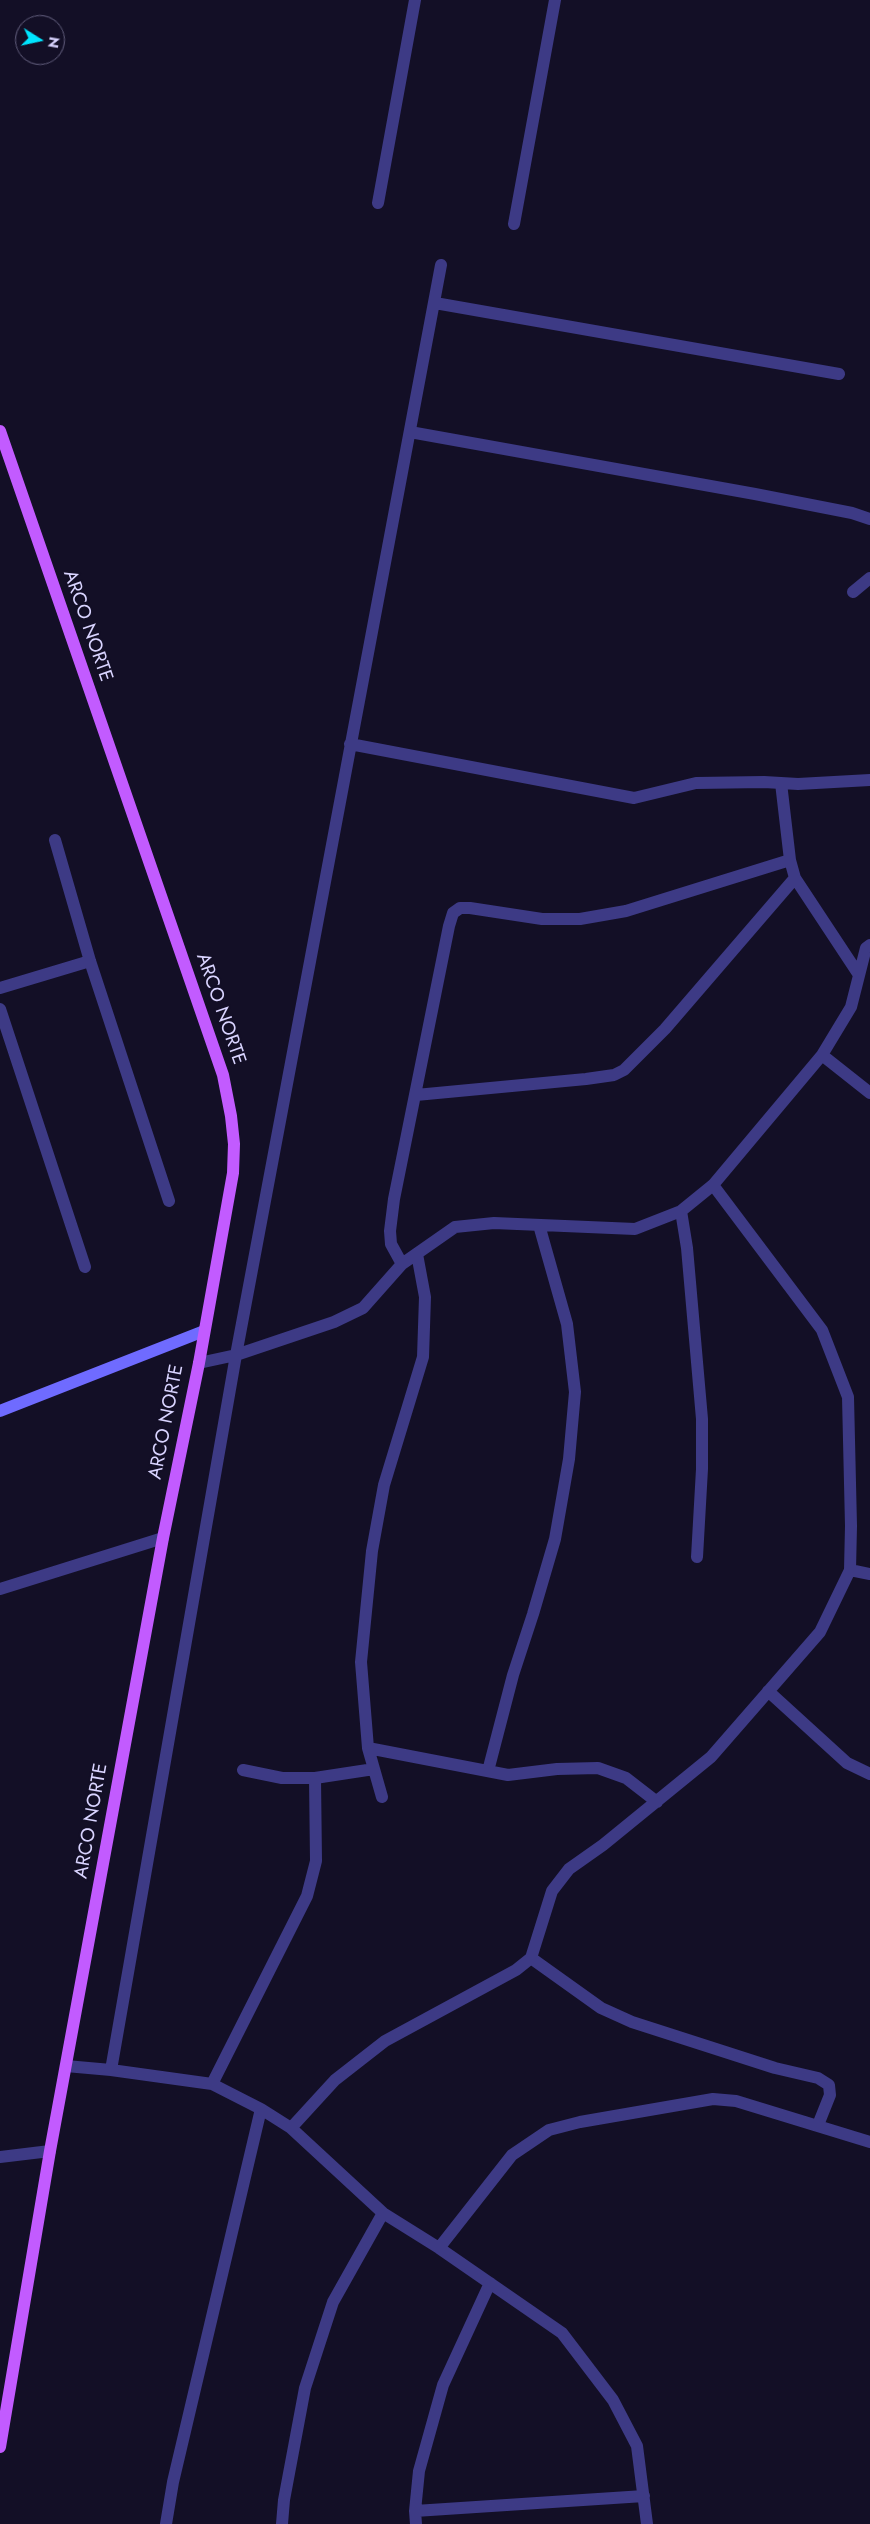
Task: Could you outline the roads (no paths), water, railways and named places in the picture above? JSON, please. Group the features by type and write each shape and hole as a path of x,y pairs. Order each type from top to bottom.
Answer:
{"main road":[{"name":"ARCO NORTE","path":"0,431 224,1076 232,1116 233,1173 163,1538 50,2151 0,2447"},
{"path":"0,1411 204,1331"}],"street":[{"path":"378,203 415,0"},
{"path":"514,224 555,0"},
{"path":"112,2070 236,1355 441,265"},
{"path":"435,303 839,374"},
{"path":"410,432 755,494 852,513 870,520"},
{"path":"853,592 870,578"},
{"path":"350,744 634,798 696,783 798,784 870,780"},
{"path":"780,783 790,860 795,878 859,975"},
{"path":"55,840 90,961 169,1200"},
{"path":"402,1264 391,1244 390,1231 394,1199 448,926 453,913 460,908 542,919 580,919 626,911 790,860"},
{"path":"416,1095 586,1079 614,1075 624,1070 665,1030 795,878"},
{"path":"198,1363 236,1355 334,1322 363,1308 402,1264 455,1227 494,1223 634,1229 681,1211 713,1185 822,1055 851,1007 866,948 870,945"},
{"path":"0,988 90,961"},
{"path":"0,1009 85,1267"},
{"path":"822,1055 870,1093"},
{"path":"291,2128 335,2080 385,2041 516,1970 531,1958 552,1891 569,1869 603,1845 711,1757 820,1632 850,1570 851,1526 848,1396 822,1330 713,1185"},
{"path":"681,1211 687,1248 702,1419 702,1469 697,1557"},
{"path":"488,1771 513,1675 534,1614 555,1539 570,1450 575,1392 567,1324 540,1224"},
{"path":"382,1797 368,1748 361,1662 372,1551 384,1485 422,1358 425,1297 417,1254"},
{"path":"0,1589 163,1538"},
{"path":"850,1570 870,1574"},
{"path":"768,1691 847,1762 870,1774"},
{"path":"368,1748 508,1775 557,1769 598,1768 626,1778 656,1802"},
{"path":"243,1770 282,1778 315,1778 374,1769"},
{"path":"212,2084 308,1896 316,1861 315,1778"},
{"path":"531,1958 601,2008 632,2022 775,2068 818,2078 829,2085 830,2095 818,2125"},
{"path":"66,2066 112,2070 212,2084 261,2109 291,2128 383,2212 439,2248 562,2333 614,2400 638,2446 647,2524"},
{"path":"439,2248 512,2155 549,2130 580,2122 713,2099 736,2100 870,2142"},
{"path":"166,2524 173,2482 261,2109"},
{"path":"0,2157 50,2151"},
{"path":"282,2524 284,2500 305,2388 333,2302 383,2212"},
{"path":"416,2524 415,2510 419,2471 443,2385 490,2283"},
{"path":"415,2510 644,2496"}]}
